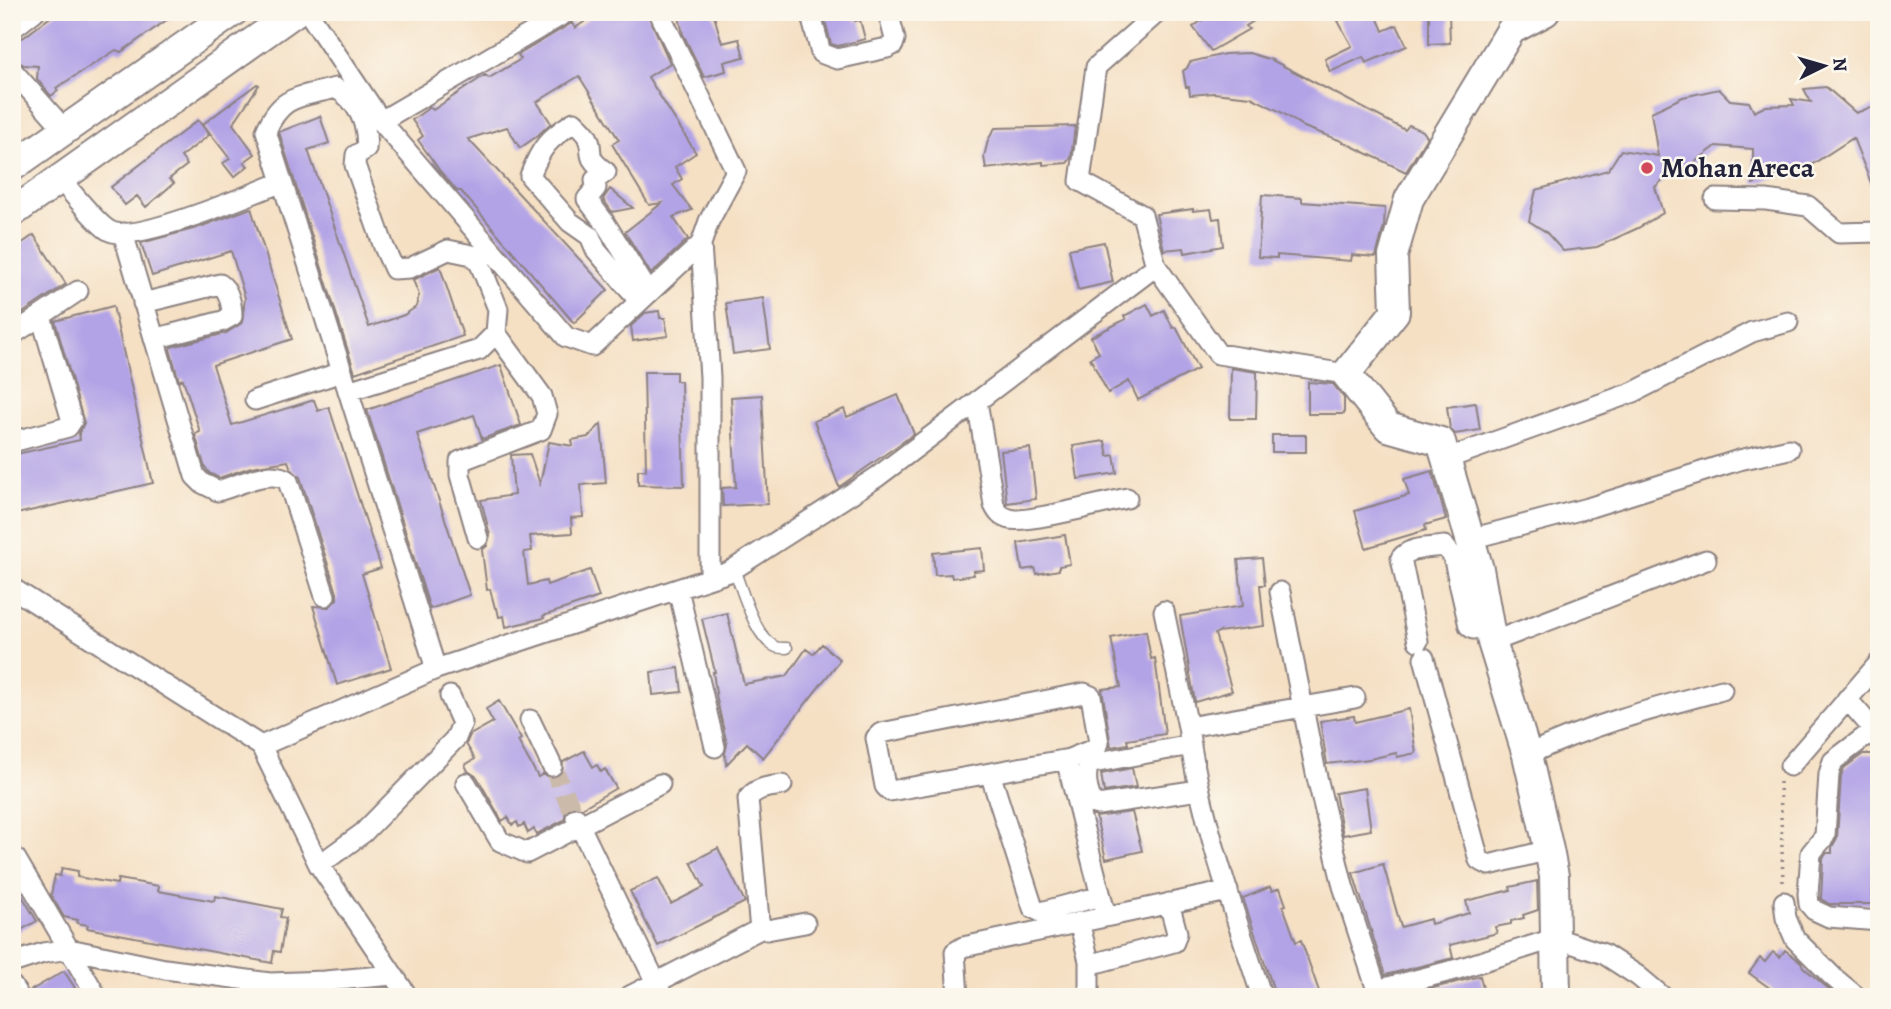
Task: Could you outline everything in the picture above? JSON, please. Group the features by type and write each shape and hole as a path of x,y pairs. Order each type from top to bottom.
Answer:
{"street":[{"path":"12,29 34,12"},
{"path":"12,167 233,12"},
{"path":"12,213 295,12"},
{"path":"308,12 381,121 565,337 592,346 701,244"},
{"path":"381,121 566,12"},
{"path":"659,12 736,171 709,221 701,244 710,377 710,578"},
{"path":"810,12 821,53 837,59 893,44 895,39 888,12"},
{"path":"1158,12 1096,67 1080,181 1142,215 1156,266 1218,354 1346,374 1388,427 1441,442 1479,569 1490,633 1527,755 1549,850 1554,876 1556,997"},
{"path":"1346,374 1395,312 1393,256 1409,199 1510,21 1545,12"},
{"path":"12,70 65,130 84,162"},
{"path":"255,400 345,382 479,350 496,333 498,309 480,264 472,255 448,250 411,268 394,269 355,165 356,155 366,149 367,136 354,101 335,88 286,101 274,112 266,131 345,382 436,669"},
{"path":"574,122 588,137 590,156 596,166 606,172 595,180 596,188 587,199 605,223 644,297 596,250 590,236 570,222 530,176 539,153 555,135 574,122"},
{"path":"60,179 109,232 123,233 168,225 282,182"},
{"path":"1715,199 1766,200 1808,206 1839,233 1879,232"},
{"path":"123,233 195,475 202,483 218,492 268,476 283,477 288,481 325,596"},
{"path":"261,746 436,669 734,569 877,477 1156,266"},
{"path":"143,303 220,284 225,287 232,307 232,316 223,321 154,339"},
{"path":"12,335 78,291"},
{"path":"12,442 68,427 72,421 41,316"},
{"path":"1446,459 1634,393 1752,332 1788,322"},
{"path":"478,538 460,475 460,461 541,430 547,414 542,396 496,333"},
{"path":"977,401 994,505 999,514 1012,520 1029,519 1127,498"},
{"path":"1470,540 1591,507 1740,460 1790,449"},
{"path":"1549,850 1489,865 1479,860 1421,650 1401,558 1404,553 1413,551 1444,546 1449,549 1453,556 1469,626 1490,633 1706,560"},
{"path":"12,588 261,746 318,865 408,997"},
{"path":"678,589 715,747"},
{"path":"1280,592 1316,773 1343,886 1377,993 1556,938 1604,954 1663,997"},
{"path":"1164,611 1210,835 1262,997"},
{"path":"1790,766 1879,663"},
{"path":"1527,755 1568,735 1722,690"},
{"path":"1084,693 1091,696 1099,743 1094,749 1069,759 890,792 885,786 876,738 881,733 916,725 1084,693"},
{"path":"318,865 363,832 456,738 462,723 450,696"},
{"path":"1199,790 1098,805 1094,804 1089,795 1086,775 1088,766 1093,763 1190,736 1355,698"},
{"path":"1847,699 1876,730 1833,761 1829,774 1825,836 1811,852 1809,904 1814,910 1829,917 1879,921"},
{"path":"530,720 552,766"},
{"path":"1069,759 1068,767 1106,916"},
{"path":"990,773 1033,908 1041,912 1101,896"},
{"path":"466,783 500,841 527,853 577,822 660,784"},
{"path":"762,928 759,920 748,799 753,792 782,785"},
{"path":"577,822 659,990"},
{"path":"12,858 16,859 97,997"},
{"path":"958,997 955,952 963,947 1228,891"},
{"path":"1784,902 1786,918 1796,939 1857,997"},
{"path":"1089,961 1096,963 1174,942 1177,933 1169,903"},
{"path":"1079,922 1089,961 1089,997"},
{"path":"628,997 659,990 762,928 767,930 805,923"},
{"path":"12,963 43,953 69,949 165,969 270,983 393,975"},
{"path":"12,986 19,997"}],"lane":[{"path":"734,569 756,625 766,640 777,648 787,648"}],"path":[{"path":"1784,902 1778,784 1790,766"}],"building":[{"path":"57,12 178,12 121,52 116,50 56,88 58,91 51,96 37,79 38,66 24,65 12,58 12,41 24,37"},
{"path":"599,12 647,12 670,63 648,77 696,153 675,167 682,179 673,185 692,210 673,217 688,239 651,274 625,232 662,203 649,205 612,144 619,140 579,76 537,102 551,123 520,148 507,127 468,139 608,290 574,323 461,191 457,191 440,171 418,140 423,136 412,120 430,107 433,110 485,75 489,78 521,59 518,55 572,23 575,28"},
{"path":"678,12 713,12 722,43 739,39 744,57 724,62 726,71 704,77 683,34"},
{"path":"823,12 855,12 855,21 860,20 865,39 838,46 831,44"},
{"path":"1201,12 1268,12 1246,26 1249,29 1211,51 1193,27 1205,18"},
{"path":"1339,12 1375,12 1383,31 1397,25 1407,46 1366,63 1363,57 1330,72 1325,59 1352,46 1338,21 1342,19"},
{"path":"1429,12 1449,12 1450,43 1429,44"},
{"path":"1249,53 1272,60 1405,130 1409,125 1423,131 1427,137 1406,172 1339,140 1304,127 1251,97 1214,93 1190,95 1183,71 1190,62 1225,54"},
{"path":"259,85 233,124 255,154 244,162 248,166 234,177 223,163 230,159 203,124"},
{"name":"Mohan Areca","path":"1826,87 1856,113 1879,104 1879,203 1853,138 1805,169 1753,184 1753,149 1716,146 1690,166 1670,173 1655,187 1663,213 1597,247 1563,251 1546,232 1529,221 1536,190 1608,170 1621,150 1658,156 1651,112 1683,97 1719,89 1730,100 1749,102 1754,112 1766,106 1794,105 1791,99 1811,102 1804,89"},
{"path":"320,116 329,143 308,150 369,327 404,315 416,307 419,295 413,280 440,267 463,336 355,373 279,132"},
{"path":"198,120 209,135 181,157 187,165 169,179 174,183 146,207 137,196 125,205 111,187"},
{"path":"1075,126 1071,158 1067,163 1043,165 1043,162 986,169 984,157 988,140 995,128"},
{"path":"610,189 633,208 612,212 603,199"},
{"path":"1262,195 1302,198 1302,202 1385,208 1384,226 1376,257 1352,255 1351,261 1277,255 1277,258 1258,257"},
{"path":"251,208 292,339 213,365 232,425 314,400 318,411 329,407 381,568 362,574 391,668 337,685 313,606 329,607 337,599 337,593 300,477 291,469 288,461 251,467 219,478 209,473 195,434 200,432 183,379 179,381 170,349 226,333 242,323 245,298 231,251 152,276 141,243 197,228"},
{"path":"1211,209 1213,219 1220,218 1223,246 1185,253 1184,248 1164,250 1156,214"},
{"path":"34,235 66,284 12,320 12,250"},
{"path":"1104,242 1113,282 1078,290 1069,249"},
{"path":"763,298 770,349 733,354 726,303"},
{"path":"1147,304 1153,316 1164,310 1198,369 1138,400 1129,381 1108,393 1090,358 1099,353 1091,337 1126,319 1124,316"},
{"path":"113,306 153,483 12,515 12,455 80,440 79,433 84,423 55,321"},
{"path":"659,311 660,318 665,318 668,336 633,341 631,326 645,313"},
{"path":"501,365 521,425 482,439 474,415 417,434 470,595 430,609 367,410"},
{"path":"1231,368 1257,372 1256,419 1230,419"},
{"path":"644,372 676,372 676,381 681,381 684,486 638,485 638,470 646,470"},
{"path":"1308,382 1333,384 1344,398 1344,414 1308,414"},
{"path":"762,395 768,504 723,506 722,488 736,487 731,397"},
{"path":"898,395 914,434 839,487 814,421 844,409 847,417"},
{"path":"1476,403 1480,430 1455,434 1450,429 1447,407"},
{"path":"601,424 606,483 581,485 583,517 571,518 572,533 530,536 532,551 524,552 528,585 546,581 547,585 590,570 599,597 543,616 544,618 506,627 504,616 499,617 490,589 487,590 482,550 487,546 490,535 481,500 514,495 511,455 530,454 540,484 549,442 573,446 572,440 588,437"},
{"path":"1272,435 1306,435 1306,452 1272,452"},
{"path":"1105,441 1108,456 1114,455 1117,473 1078,479 1073,446"},
{"path":"1030,448 1036,499 1007,503 1001,451"},
{"path":"1432,471 1446,519 1425,525 1426,530 1366,548 1355,511 1409,495 1404,479"},
{"path":"1065,535 1070,564 1059,566 1059,570 1037,574 1035,568 1022,570 1018,543"},
{"path":"982,548 984,570 973,571 974,575 952,578 951,574 935,575 933,553"},
{"path":"1262,558 1265,585 1260,585 1264,626 1215,634 1232,691 1195,702 1180,616 1243,606 1238,560"},
{"path":"727,613 744,684 787,676 806,649 813,654 822,644 840,660 763,758 747,743 726,765 727,744 717,700 715,672 702,619"},
{"path":"1146,631 1151,659 1155,658 1165,734 1127,740 1128,744 1111,747 1102,689 1121,687 1111,638"},
{"path":"679,668 682,692 653,695 651,672"},
{"path":"499,701 521,739 518,741 538,777 543,774 550,778 558,777 562,772 563,762 584,751 593,767 597,765 601,772 605,769 616,788 582,808 570,807 564,820 537,834 534,829 528,833 524,824 519,827 517,822 512,825 508,817 502,821 477,777 468,771 465,765 475,759 466,744 470,735 493,722 486,709"},
{"path":"1409,709 1416,753 1397,757 1396,753 1327,764 1320,721 1354,716 1355,722"},
{"path":"1863,754 1879,754 1879,883 1873,883 1872,904 1829,904 1821,899 1823,858 1827,853 1832,853 1837,838 1841,776 1844,768"},
{"path":"1132,768 1136,787 1104,792 1101,774"},
{"path":"1365,788 1371,830 1343,835 1335,793"},
{"path":"1132,812 1142,851 1106,859 1096,817"},
{"path":"718,848 745,902 658,946 630,891 658,878 671,904 704,887 691,862"},
{"path":"1383,864 1401,927 1430,919 1431,924 1469,913 1466,901 1537,881 1538,910 1523,915 1524,918 1511,921 1511,924 1495,927 1497,933 1450,945 1453,958 1385,975 1353,873"},
{"path":"62,868 78,871 77,877 117,884 118,879 159,886 158,891 214,901 215,896 282,909 280,917 286,918 280,952 274,951 272,963 87,928 88,925 77,923 78,920 64,917 51,895 55,875 60,876"},
{"path":"12,879 37,921 12,935"},
{"path":"1270,887 1272,891 1280,888 1286,905 1283,906 1296,942 1301,940 1321,997 1276,997 1243,898"},
{"path":"1785,950 1838,997 1782,997 1749,973 1760,958 1765,962 1773,952 1780,957"},
{"path":"64,971 75,988 70,991 73,997 31,997 30,991"},
{"path":"1480,976 1485,997 1415,997 1414,993"}],"tunnel":[{"path":"552,766 576,818"}],"place":[{"name":"Mohan Areca","path":"1647,168"}]}
